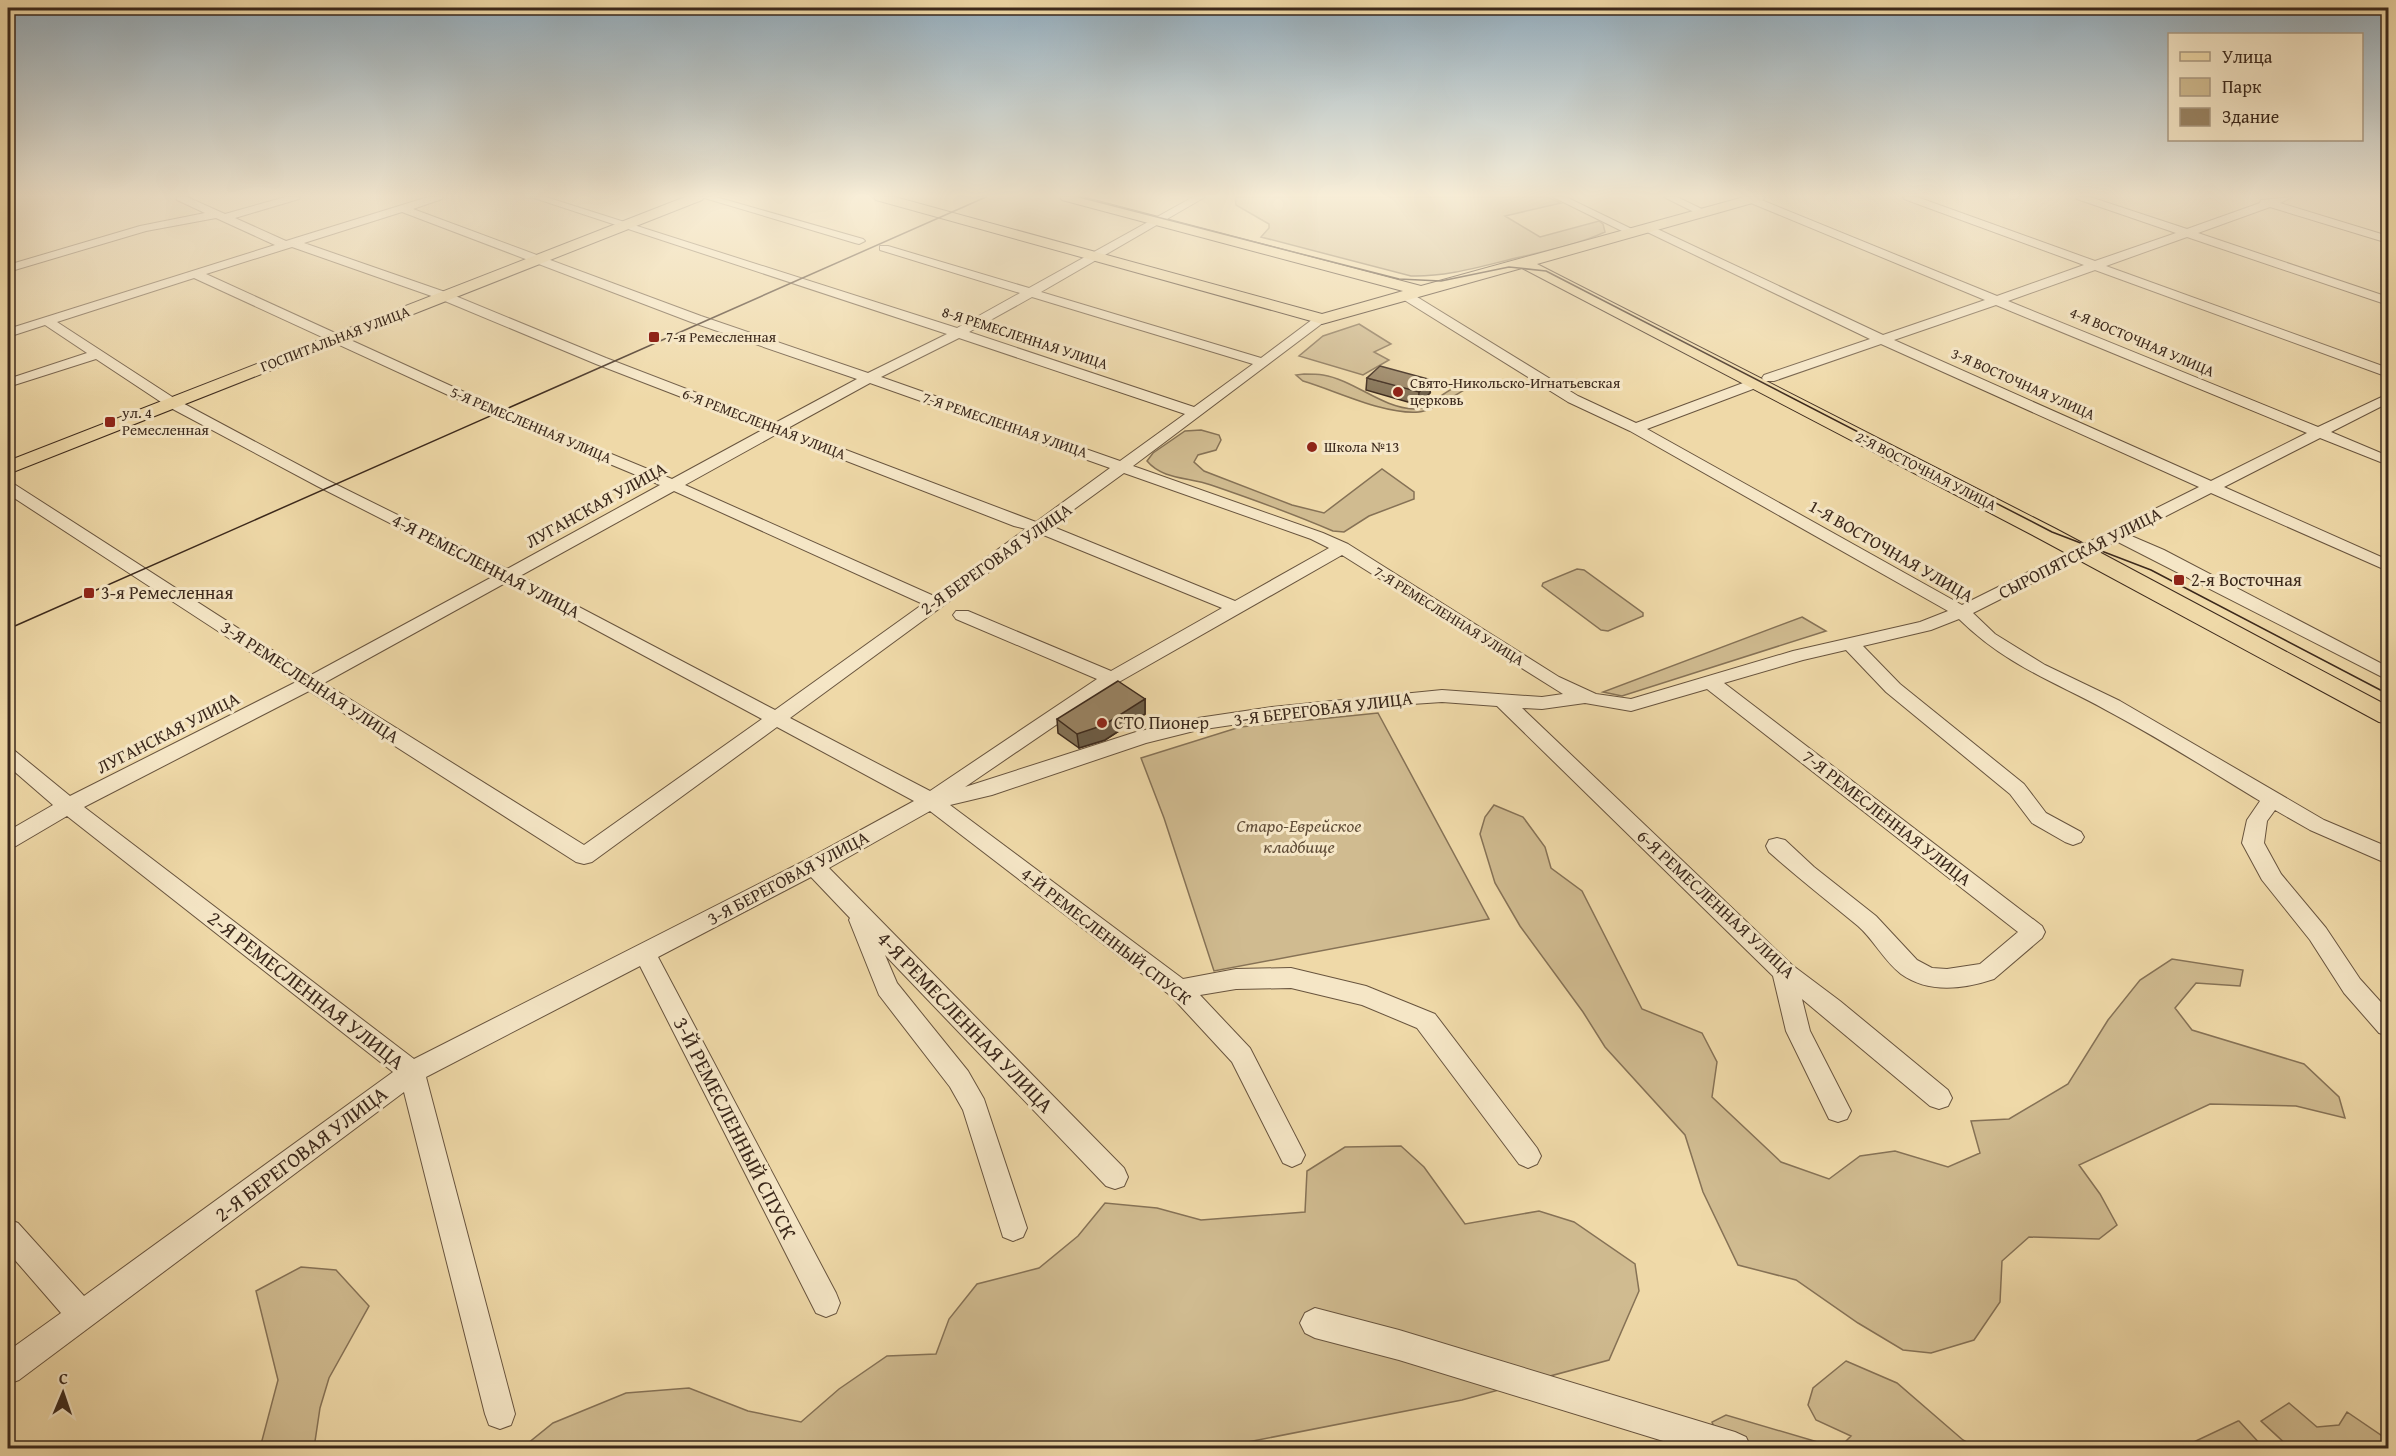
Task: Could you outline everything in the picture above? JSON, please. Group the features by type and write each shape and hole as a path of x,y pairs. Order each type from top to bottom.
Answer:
{"main road":[{"name":"ГОСПИТАЛЬНАЯ УЛИЦА","path":"8,468 521,265"},
{"path":"1126,265 1322,319"},
{"path":"1315,265 1414,293"},
{"name":"2-Я БЕРЕГОВАЯ УЛИЦА","path":"1322,319 1515,265"},
{"name":"2-Я ВОСТОЧНАЯ УЛИЦА","path":"1542,265 2088,548 2333,680"},
{"path":"2333,680 2388,702"},
{"path":"2333,680 2388,716"}],"street":[{"path":"8,333 223,265"},
{"name":"6-Я РЕМЕСЛЕННАЯ УЛИЦА","path":"351,265 444,296 776,430 1020,524 1041,528 1234,607"},
{"name":"7-Я РЕМЕСЛЕННАЯ УЛИЦА","path":"552,265 696,319 1317,536 1342,548 1582,698"},
{"name":"8-Я РЕМЕСЛЕННАЯ УЛИЦА","path":"747,265 1196,413"},
{"path":"940,265 1263,363"},
{"name":"ЛУГАНСКАЯ УЛИЦА","path":"8,840 68,806 310,683 869,378 958,333 1078,265"},
{"name":"3-Я ВОСТОЧНАЯ УЛИЦА","path":"1717,265 2388,566"},
{"name":"4-Я ВОСТОЧНАЯ УЛИЦА","path":"1914,265 2388,461"},
{"path":"1635,428 2095,265 2388,372"},
{"path":"2282,265 2388,301"},
{"name":"5-Я РЕМЕСЛЕННАЯ УЛИЦА","path":"195,274 490,410 673,485 934,602"},
{"name":"1-Я ВОСТОЧНАЯ УЛИЦА","path":"1414,293 1573,399 1635,428 1962,612 1989,638 2038,669 2113,705 2317,825 2388,856"},
{"name":"2-Я БЕРЕГОВАЯ УЛИЦА","path":"584,856 934,602 1041,528 1322,319"},
{"name":"4-Я РЕМЕСЛЕННАЯ УЛИЦА","path":"47,321 172,403 322,483 508,576 931,801"},
{"path":"8,383 97,354"},
{"name":"СЫРОПЯТСКАЯ УЛИЦА","path":"1582,698 1610,705 1630,705 1799,655 1925,626 1962,612 2388,398"},
{"name":"3-Я РЕМЕСЛЕННАЯ УЛИЦА","path":"8,487 310,683 584,856"},
{"path":"2116,535 2177,564 2388,674"},
{"name":"3-Я БЕРЕГОВАЯ УЛИЦА","path":"644,952 814,866 931,801 1016,741 1112,678 1342,548"},
{"path":"962,615 1112,678"},
{"path":"1851,644 1893,688 2018,789 2039,818 2073,837"},
{"name":"7-Я РЕМЕСЛЕННАЯ УЛИЦА","path":"1710,682 2034,932 1986,972 1947,979 1929,977 1909,967 1868,922 1806,873 1777,846"},
{"name":"3-Я БЕРЕГОВАЯ УЛИЦА","path":"931,801 985,790 1091,753 1143,737 1198,724 1412,698 1442,696 1542,703 1582,698"},
{"name":"6-Я РЕМЕСЛЕННАЯ УЛИЦА","path":"1502,700 1784,972 1832,1008 1939,1098"},
{"name":"2-Я РЕМЕСЛЕННАЯ УЛИЦА","path":"8,756 68,806 412,1072 500,1414"},
{"path":"2273,798 2257,820 2253,843 2274,880 2318,934 2352,986 2388,1026"},
{"name":"4-Й РЕМЕСЛЕННЫЙ СПУСК","path":"931,801 1179,989 1241,1055 1292,1155"},
{"name":"4-Я РЕМЕСЛЕННАЯ УЛИЦА","path":"814,866 1115,1178"},
{"path":"856,910 887,988 958,1079 975,1107 1013,1228"},
{"name":"2-Я БЕРЕГОВАЯ УЛИЦА","path":"8,1369 412,1072 644,952"},
{"name":"3-Й РЕМЕСЛЕННЫЙ СПУСК","path":"644,952 826,1303"},
{"path":"1784,972 1798,1031 1838,1111"},
{"path":"1179,989 1236,979 1291,978 1366,996 1426,1021 1528,1156"},
{"path":"8,1232 82,1315"},
{"path":"1315,1323 1400,1345 1734,1449"}],"green space":[{"path":"1368,265 1486,265 1438,275 1411,276"},
{"path":"1359,324 1391,344 1374,352 1389,360 1363,375 1299,356 1323,336"},
{"path":"1296,375 1334,378 1391,404 1414,409 1428,405 1454,388 1469,387 1431,409 1405,412 1361,401 1303,381"},
{"path":"1201,430 1219,435 1221,440 1216,450 1198,455 1194,462 1204,471 1292,505 1324,513 1382,469 1414,492 1414,499 1369,516 1344,532 1333,531 1203,482 1168,475 1147,461 1153,453 1185,431"},
{"path":"1577,569 1584,570 1643,613 1643,616 1608,631 1601,630 1542,586 1543,583"},
{"path":"1802,617 1826,631 1622,696 1603,692"},
{"name":"Старо-Еврейское кладбище","path":"1378,713 1489,919 1214,971 1164,818 1141,758 1240,727"},
{"path":"1494,805 1523,817 1545,847 1551,868 1582,891 1642,1009 1702,1033 1717,1062 1712,1097 1781,1162 1829,1179 1860,1156 1895,1151 1948,1167 1980,1153 1971,1121 2009,1119 2068,1084 2108,1020 2140,980 2172,959 2243,970 2240,986 2196,983 2175,1008 2192,1030 2304,1064 2339,1097 2345,1118 2296,1106 2210,1104 2079,1165 2100,1194 2117,1225 2099,1239 2029,1237 2002,1261 2000,1302 1974,1340 1931,1353 1903,1350 1858,1323 1796,1280 1738,1265 1703,1192 1685,1135 1605,1047 1583,1012 1520,926 1495,883 1480,834 1485,817"},
{"path":"1401,1146 1424,1167 1465,1224 1539,1211 1574,1222 1635,1264 1639,1291 1609,1360 1462,1400 1217,1448 522,1448 553,1423 626,1393 689,1388 748,1411 801,1422 839,1389 887,1356 936,1354 949,1319 977,1284 1039,1268 1078,1236 1105,1203 1157,1208 1201,1220 1305,1212 1307,1171 1345,1147"},
{"path":"301,1267 336,1270 369,1306 329,1378 320,1408 314,1448 260,1448 278,1380 256,1291"},
{"path":"1846,1361 1897,1383 1963,1440 1977,1448 1769,1448 1724,1436 1715,1430 1712,1422 1726,1415 1821,1443 1841,1446 1851,1436 1816,1420 1808,1405 1813,1388"},
{"path":"2289,1403 2317,1427 2339,1425 2347,1412 2388,1440 2388,1448 2290,1448 2261,1421"},
{"path":"2238,1421 2264,1448 2181,1448"}],"building":[{"path":"1380,366 1432,380 1419,392 1367,378"},
{"path":"1118,681 1145,699 1104,725 1077,734 1057,719"}],"tram line":[{"path":"8,629 832,265"},
{"path":"1344,265 1399,279 1441,281 1509,267 1546,271 2052,532 2151,570 2388,694"}],"place":[{"name":"7-я Ремесленная","path":"654,337"},
{"name":"Свято-Никольско-Игнатьевская церковь","path":"1398,392"},
{"name":"ул. 4 Ремесленная","path":"110,422"},
{"name":"Школа №13","path":"1312,447"},
{"name":"2-я Восточная","path":"2179,580"},
{"name":"3-я Ремесленная","path":"89,593"},
{"name":"СТО Пионер","path":"1102,723"}]}
